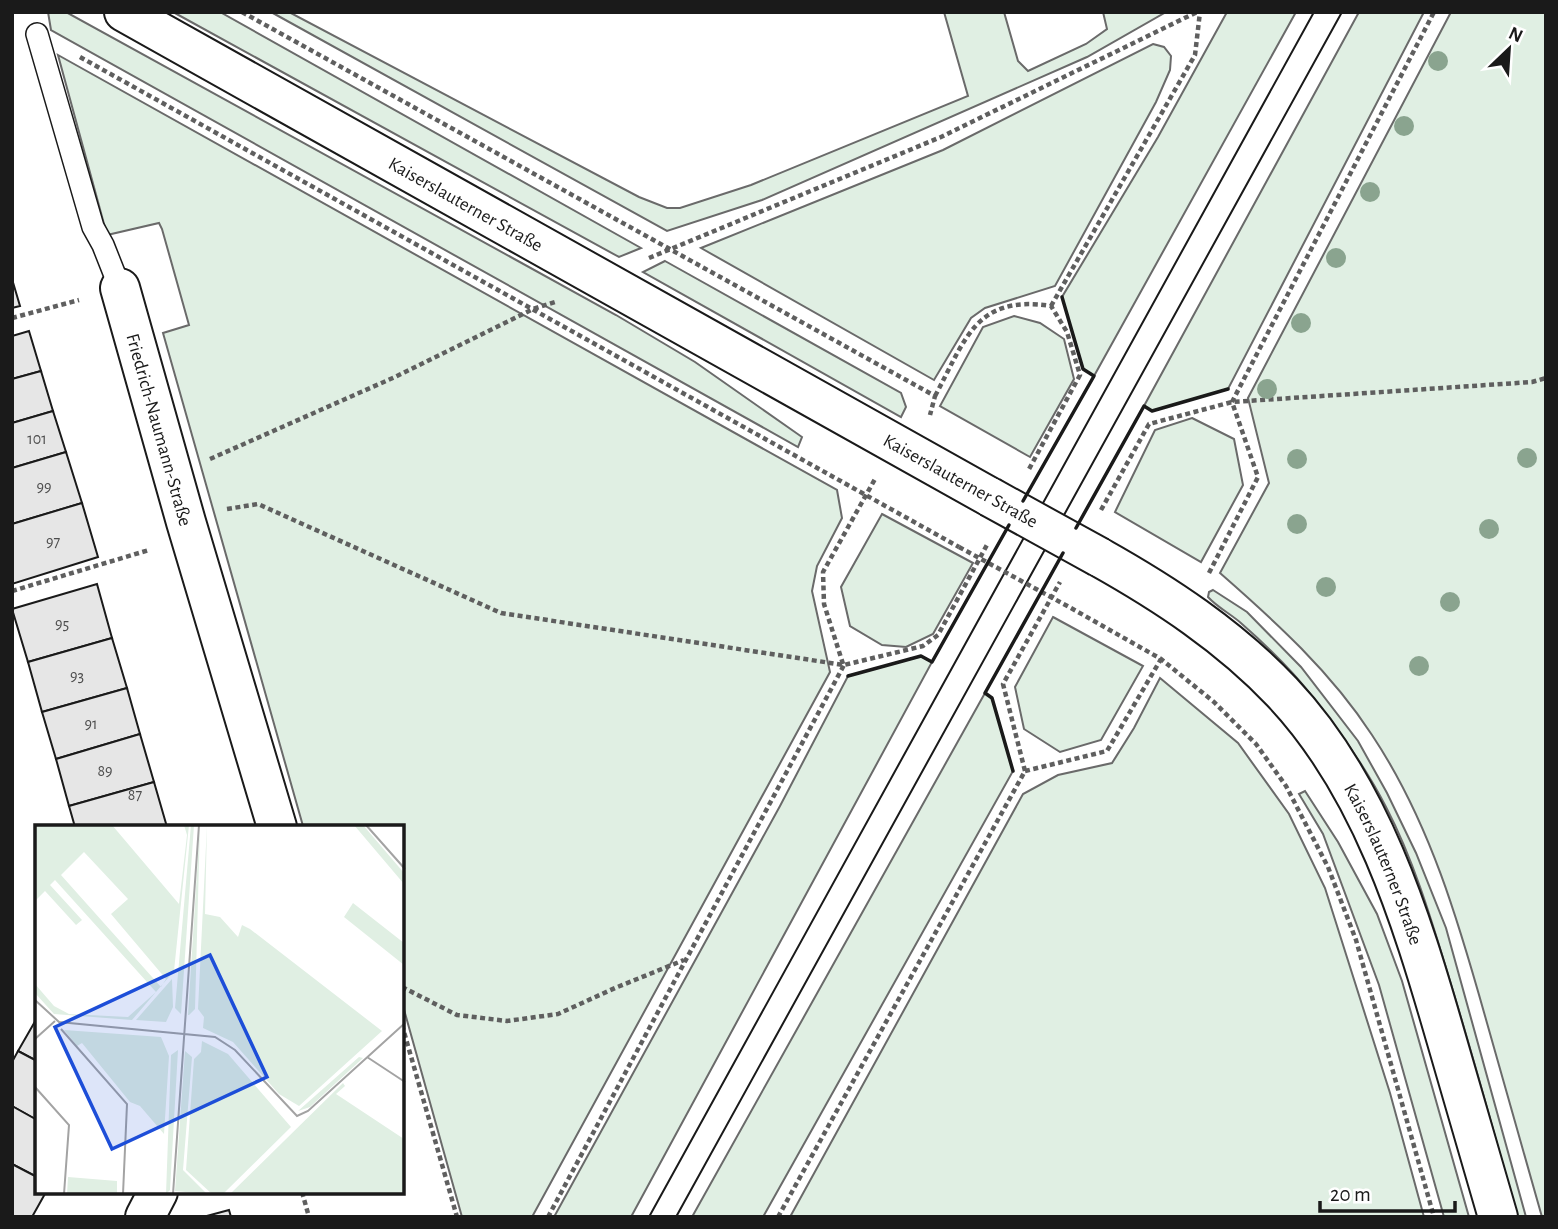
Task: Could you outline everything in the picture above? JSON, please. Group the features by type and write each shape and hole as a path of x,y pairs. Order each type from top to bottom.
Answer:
{"main road":[{"name":"Kaiserslauterner Straße","path":"124,12 1147,584 1199,619 1240,652 1283,692 1340,770 1381,850 1418,944 1498,1217"},
{"name":"Friedrich-Naumann-Straße","path":"120,288 173,478 276,825"},
{"path":"145,1217 157,1194"}],"lane":[{"name":"Friedrich-Naumann-Straße","path":"37,34 93,227 120,288"}],"path":[{"path":"242,12 935,396 930,414 940,420"},
{"path":"173,478 203,462 395,377 600,279 941,137 1198,12 1195,55 1051,306"},
{"path":"1209,573 1258,477 1233,402 1434,12"},
{"path":"37,34 1161,659 1214,702 1256,744 1286,786 1328,867 1356,940 1434,1217"},
{"path":"12,318 120,288"},
{"path":"1233,402 1546,379"},
{"path":"548,1217 844,665 824,604 823,572 895,444"},
{"path":"12,591 189,530 221,510 258,504 501,613 844,665"},
{"path":"778,1217 1025,771 1107,751 1161,659"},
{"path":"404,988 457,1015 507,1021 558,1014 685,960"},
{"path":"404,1032 457,1217"},
{"path":"303,1194 309,1217"}],"green space":[{"path":"48,12 66,12 616,315 695,362 802,437 798,447 51,30"},
{"path":"173,12 220,12 641,248 619,257"},
{"path":"271,12 289,12 639,197 667,208 680,208 751,185 968,96 944,12 1004,12 1018,61 1028,71 1086,44 1107,29 1103,12 1166,12 1087,57 762,200 667,231"},
{"path":"1227,12 1296,12 1094,376 1083,369 1062,297 1158,137"},
{"path":"1359,12 1424,12 1228,389 1152,411 1144,406"},
{"path":"1451,12 1546,12 1546,1217 1542,1217 1454,911 1410,803 1372,735 1339,690 1282,629 1220,573 1269,483 1248,398"},
{"path":"1153,44 1164,47 1171,56 1170,70 1156,102 1055,286 985,308 971,318 934,380 701,248 943,150"},
{"path":"58,55 837,490 842,518 817,566 812,591 830,672 532,1217 462,1217 404,1010 404,825 303,825 163,333 189,325 162,229 159,223 107,235"},
{"path":"665,261 901,393 906,407 901,417 643,272"},
{"path":"1014,316 1040,323 1064,339 1074,379 1030,457 940,406 983,327"},
{"path":"1192,418 1234,439 1243,485 1201,562 1115,512 1155,430"},
{"path":"882,514 973,563 933,634 906,647 882,645 850,626 841,587"},
{"path":"1213,590 1247,612 1301,667 1358,741 1387,793 1416,853 1446,928 1526,1217 1517,1217 1434,929 1396,827 1370,778 1312,696 1270,649 1208,597"},
{"path":"1053,617 1143,666 1101,740 1060,752 1024,729 1015,687"},
{"path":"921,656 932,662 631,1217 554,1217 780,806 848,676"},
{"path":"1160,678 1238,743 1289,814 1325,888 1390,1093 1424,1217 790,1217 1023,794 1058,775 1112,763"},
{"path":"985,693 992,698 1013,771 763,1217 692,1217"},
{"path":"1305,791 1338,842 1377,914 1402,981 1469,1217 1444,1217 1379,985 1323,834 1299,794"}],"building":[{"path":"12,279 20,306 12,308"},
{"path":"29,331 41,371 12,379 12,336"},
{"path":"41,371 53,411 12,423 12,379"},
{"path":"53,411 66,452 12,468 12,423"},
{"path":"66,452 82,503 12,524 12,468"},
{"path":"82,503 98,557 12,584 12,524"},
{"path":"97,584 112,638 28,662 12,609"},
{"path":"112,638 127,688 42,712 28,662"},
{"path":"127,688 140,734 56,759 42,712"},
{"path":"140,734 154,782 69,806 56,759"},
{"path":"154,782 166,825 74,825 69,806"},
{"path":"35,1021 35,1060 18,1051"},
{"path":"18,1051 35,1060 35,1119 12,1106 12,1062"},
{"path":"12,1106 35,1119 35,1176 12,1164"},
{"path":"12,1164 35,1176 35,1194 45,1194 32,1217 12,1217"},
{"path":"229,1210 231,1217 203,1217"}],"tram line":[{"path":"649,1217 1314,12"},
{"path":"676,1217 1342,12"}],"wall":[{"path":"1023,501 1094,376 1083,369 1062,297"},
{"path":"1076,528 1144,406 1152,411 1228,389"},
{"path":"848,676 921,656 932,662 1009,525"},
{"path":"1013,771 992,698 985,693 1063,553"}]}
